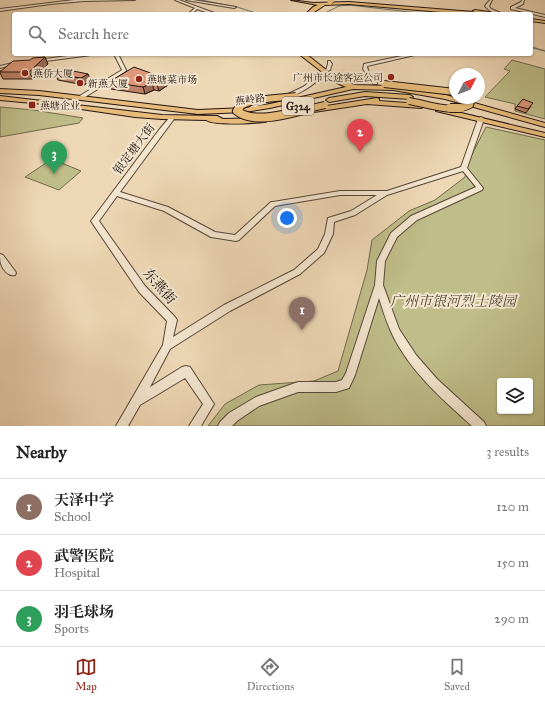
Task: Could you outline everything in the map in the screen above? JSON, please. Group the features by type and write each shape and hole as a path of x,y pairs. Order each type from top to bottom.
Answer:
{"highway":[{"path":"293,0 318,5 330,2 418,6 468,12"},
{"path":"349,0 480,12"},
{"path":"366,0 444,6 486,12"},
{"path":"310,12 318,5 330,2 455,12"},
{"path":"304,3 308,10 306,12"},
{"path":"533,19 545,21"},
{"path":"300,56 337,81 347,85 358,87 384,81 428,87 449,92"},
{"path":"304,56 332,83 334,88 331,93 249,102 241,105 238,111 243,117 256,119 364,97 395,96"},
{"path":"375,83 449,92"},
{"name":"燕岭路","path":"0,90 80,98 175,111 218,112 289,103 358,87 393,88 446,97 545,125"},
{"name":"燕岭路","path":"0,98 144,117 201,119 263,113 358,94 395,96 444,103 545,131"},
{"path":"201,119 223,121 260,120 374,100 409,101 458,109 467,108 470,104"},
{"path":"350,103 415,105 482,119 545,135"},
{"path":"474,104 479,107"}],"street":[{"path":"0,10 34,4 66,1 134,0"},
{"path":"170,0 176,0 210,12"},
{"path":"187,0 234,7"},
{"path":"491,0 487,6 490,10 495,12"},
{"path":"523,0 522,3 512,8 528,12"},
{"path":"192,12 197,8"},
{"path":"533,13 545,16"},
{"path":"31,62 76,56"},
{"path":"80,98 124,70 117,56"},
{"path":"375,83 374,79 365,69 365,66 408,56"},
{"path":"0,67 23,62"},
{"path":"328,70 330,64 329,62"},
{"path":"251,109 255,105 298,92 317,79"},
{"name":"银定塘大街","path":"116,193 130,172 171,119"},
{"path":"464,168 482,119"},
{"path":"167,346 227,308 297,272 321,251 329,234 331,220 353,213 387,193 464,168"},
{"path":"224,426 233,417 256,402 298,387 336,387 345,384 350,375 379,285 381,261 390,240 398,231 414,218 480,188 464,168"},
{"path":"116,193 166,209 214,235 236,238 273,204 340,193 387,193"},
{"name":"东燕街","path":"116,193 94,221 142,288 172,320 167,346 122,426"},
{"path":"0,257 12,273"},
{"path":"379,285 396,331 420,368 480,426"},
{"path":"136,401 186,371 210,404 195,426"}],"green space":[{"path":"512,60 545,69 545,119 515,111 515,104 485,97 510,71 504,69"},
{"path":"0,107 34,110 83,118 79,123 0,137"},
{"name":"广州市银河烈士陵园","path":"486,127 545,140 545,426 208,426 225,404 259,385 314,381 338,371 367,270 372,240 409,211 435,200 465,177 467,164"},
{"path":"52,159 81,171 59,190 25,177"}],"building":[{"path":"45,57 29,72 0,72 13,61"},
{"path":"134,67 167,79 157,84 152,83 143,87 109,82"},
{"path":"63,69 88,74 81,78 55,74"},
{"path":"523,99 533,103 528,109 517,106"}],"waterway":[{"path":"201,0 237,7 253,12"},
{"path":"327,12 339,6 349,5 410,12"},
{"path":"533,48 545,51"}],"tunnel":[{"path":"317,79 328,70"}],"place":[{"name":"燕侨大厦","path":"25,73"},
{"name":"广州市长途客运公司","path":"391,77"},
{"name":"燕塘菜市场","path":"139,79"},
{"name":"新燕大厦","path":"80,83"},
{"name":"燕塘企业","path":"32,105"},
{"name":"武警医院","path":"360,152"},
{"name":"羽毛球场","path":"54,174"},
{"name":"天泽中学","path":"302,330"}]}
